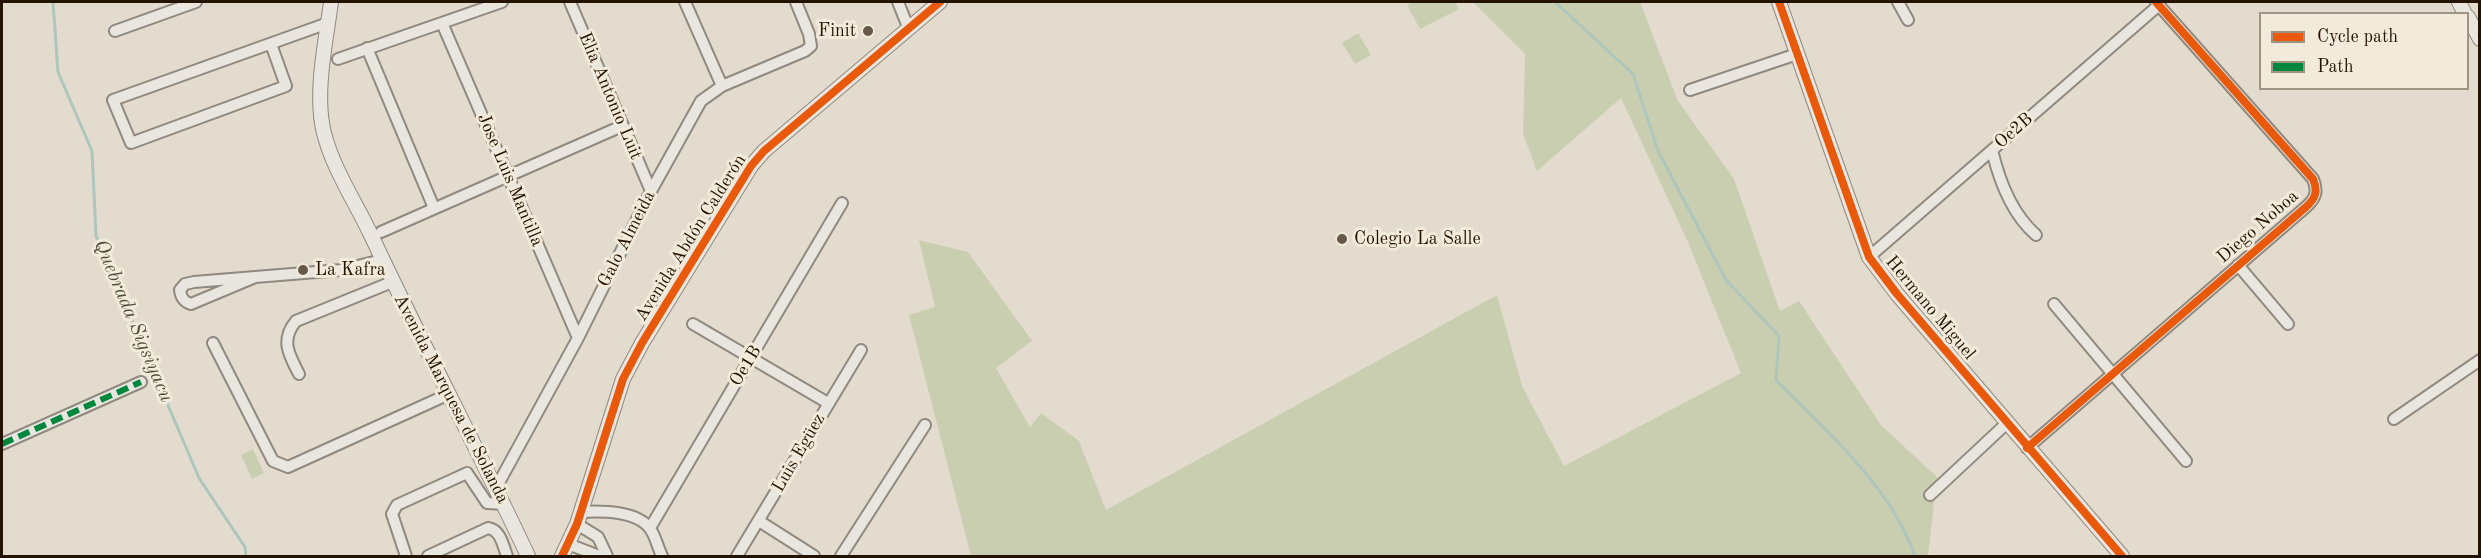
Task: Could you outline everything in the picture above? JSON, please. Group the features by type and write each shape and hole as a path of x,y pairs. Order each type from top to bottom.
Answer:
{"street":[{"path":"115,31 196,2"},
{"name":"Avenida Marquesa de Solanda","path":"331,2 320,102 324,133 392,282 528,556"},
{"path":"338,59 502,2"},
{"name":"Elia Antonio Luit","path":"570,2 651,191"},
{"path":"685,2 722,86"},
{"name":"Galo Almeida","path":"496,488 578,338 651,191 701,101 722,86 805,51 811,46 811,39 796,2"},
{"path":"898,2 908,27"},
{"name":"Avenida Abdón Calderón","path":"565,550 578,518 624,379 642,343 751,166 764,151 940,2"},
{"name":"Hermano Miguel","path":"1779,2 1869,257 2027,448 2122,556"},
{"path":"1898,2 1908,20"},
{"name":"Oe2B","path":"1869,257 2158,3"},
{"name":"Diego Noboa","path":"2027,448 2316,196 2313,179 2158,3"},
{"path":"2469,20 2480,39"},
{"path":"271,44 286,86 131,143 113,100 328,23"},
{"name":"Jose Luis Mantilla","path":"441,23 578,338"},
{"path":"367,48 434,208"},
{"path":"1690,90 1797,54"},
{"path":"381,232 622,126"},
{"path":"1992,150 2015,210 2025,226 2036,234"},
{"name":"Oe1B","path":"650,528 842,203"},
{"path":"253,278 195,303 187,303 180,290 185,284 194,282 341,270 382,260"},
{"path":"2238,265 2288,324"},
{"path":"299,374 290,356 287,343 288,331 296,321 392,282"},
{"path":"2054,304 2186,462"},
{"path":"693,324 828,403"},
{"path":"213,343 273,461 288,468 449,394"},
{"name":"Luis Egüez","path":"737,556 861,350"},
{"path":"2394,419 2480,360"},
{"path":"2,444 141,382"},
{"path":"1930,495 2007,423"},
{"path":"841,556 925,425"},
{"path":"406,556 392,514 397,505 467,473 487,502 504,504"},
{"path":"578,518 625,514 650,528 662,556"},
{"path":"578,518 598,537 607,556"},
{"path":"759,521 814,556"},
{"path":"428,556 488,528 498,533 507,556"},
{"path":"565,550 599,556"}],"green space":[{"path":"1413,2 1455,2 1459,9 1420,29 1407,5"},
{"path":"1473,2 1640,2 1678,101 1734,179 1780,311 1799,301 1881,425 1937,477 1928,556 971,556 909,315 935,307 919,240 968,252 1032,341 996,368 1030,427 1041,413 1079,441 1106,510 1497,295 1522,386 1564,466 1741,373 1687,240 1621,98 1537,171 1523,134 1525,54"},
{"path":"1358,33 1371,55 1355,64 1342,43"},
{"path":"253,449 264,473 252,479 241,455"}],"waterway":[{"name":"Quebrada Sigsiyacu","path":"53,2 58,72 92,151 96,236 199,478 245,547 246,556"},
{"path":"1555,2 1633,74 1658,151 1726,280 1779,336 1776,380 1836,440 1873,483 1904,530 1915,556"}],"marked path":[{"path":"2,444 141,382"}],"cycle path":[{"path":"562,556 577,524 623,379 642,343 751,166 764,151 940,2"},
{"path":"1779,2 1869,257 1897,294 2122,556"},
{"path":"2027,448 2306,207 2315,194 2313,179 2156,2"}],"place":[{"name":"Finit","path":"868,31"},
{"name":"Colegio La Salle","path":"1342,239"},
{"name":"La Kafra","path":"303,270"}]}
